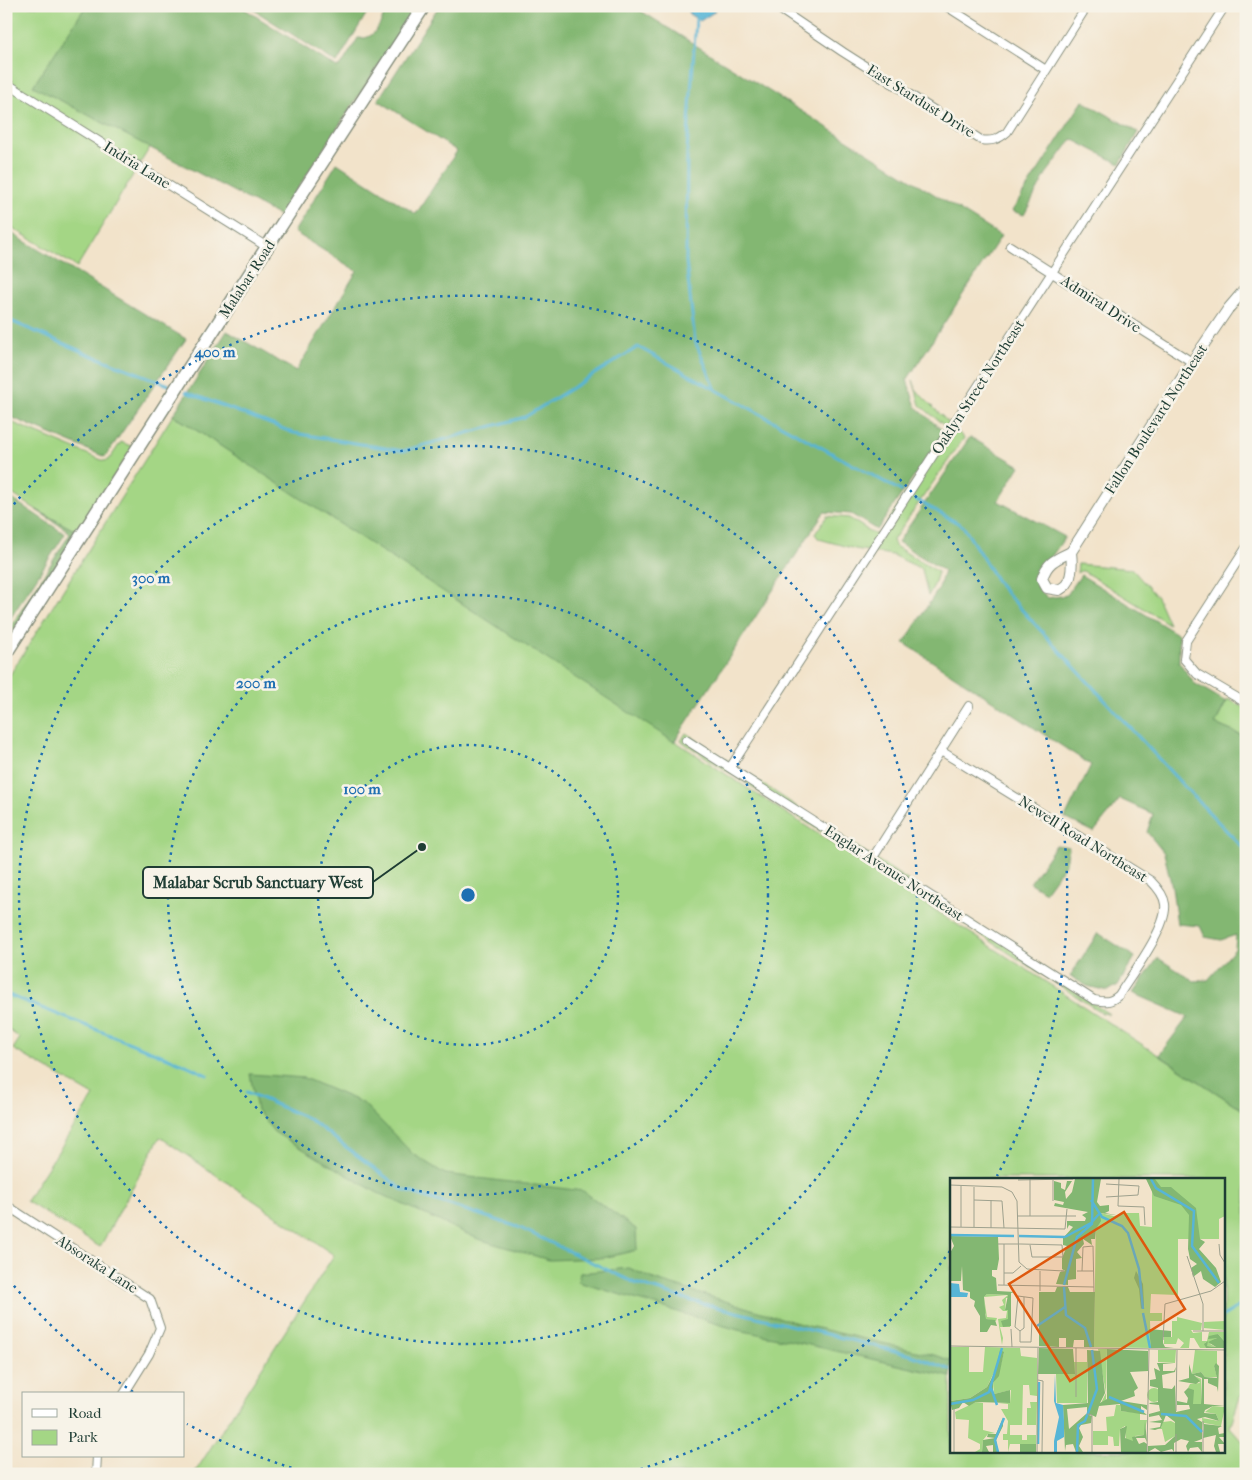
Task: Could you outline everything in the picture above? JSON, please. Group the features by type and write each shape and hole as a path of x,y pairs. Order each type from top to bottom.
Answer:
{"main road":[{"name":"Malabar Road","path":"6,653 424,6"}],"street":[{"name":"East Stardust Drive","path":"775,6 981,140 1000,138 1007,132 1046,70"},
{"path":"946,6 1046,70 1087,6"},
{"name":"Oaklyn Street Northeast","path":"730,768 1225,6"},
{"name":"Indria Lane","path":"6,83 267,247"},
{"name":"Admiral Drive","path":"1010,246 1192,362"},
{"name":"Fallon Boulevard Northeast","path":"1071,552 1192,362 1228,309 1246,288"},
{"path":"1246,548 1186,641 1184,659 1197,674 1246,703"},
{"path":"872,859 969,706"},
{"name":"Englar Avenue Northeast","path":"686,740 1094,1000 1105,1002"},
{"name":"Newell Road Northeast","path":"941,751 1151,881 1161,892 1166,912 1164,922 1118,994 1113,1000 1105,1002"},
{"name":"Absoraka Lane","path":"6,1205 150,1299 160,1328 149,1354 125,1392"},
{"path":"96,1474 97,1458"}],"green space":[{"path":"6,6 86,6 34,86 150,147 77,267 6,224"},
{"path":"86,6 240,6 337,68 341,66 358,38 364,38 374,33 383,18 386,6 417,6 280,216 33,86"},
{"path":"248,6 371,6 337,63"},
{"path":"439,6 633,6 1001,236 907,380 916,407 944,432 877,530 851,514 824,512 674,742 173,415 227,331 296,371 357,271 294,232 337,163 416,214 457,151 378,100"},
{"path":"1083,101 1138,132 1120,164 1072,139 1046,174 1024,215 1012,211"},
{"path":"6,230 186,339 105,457 6,415"},
{"path":"913,380 916,390 964,438 893,540 895,546 938,572 928,596 922,569 892,555 855,549 819,539 815,534 827,516 849,518 874,534 880,534 947,428 920,405"},
{"path":"173,415 1246,1112 1246,1392 1240,1397 1230,1427 1246,1445 1246,1466 1241,1474 194,1474 334,1255 160,1137 100,1247 26,1201 94,1096 13,1049 20,1038 6,1028 6,681"},
{"path":"6,420 104,461 109,460 121,442 133,447 78,532 37,510 6,490"},
{"path":"970,437 1020,466 998,501 1065,537 1038,576 1037,587 1048,598 1067,595 1081,575 1179,635 1179,662 1194,683 1226,702 1215,724 1241,735 1246,740 1246,1112 1159,1055 1188,1017 1133,993 1158,958 1194,981 1208,980 1235,949 1236,935 1221,940 1205,937 1200,926 1177,924 1172,887 1164,853 1147,832 1153,814 1120,799 1094,832 1065,818 1091,765 904,643 939,588 944,571 898,542"},
{"path":"6,495 65,534 6,625"},
{"path":"36,510 78,532 6,642 6,634 70,534 67,530"},
{"path":"1078,564 1132,569 1157,597 1169,624 1083,571 1077,573"},
{"path":"1228,699 1246,709 1246,740 1241,735 1215,724"},
{"path":"686,733 1109,1014 1102,1013 681,741"},
{"path":"1056,845 1069,847 1066,863 1045,892 1030,883"},
{"path":"1098,933 1135,957 1118,985 1108,991 1087,986 1070,976"},
{"path":"250,1074 304,1078 363,1103 413,1154 445,1174 583,1191 636,1229 637,1250 603,1258 549,1260 478,1239 376,1192 274,1132 257,1110"},
{"path":"629,1268 656,1280 804,1325 938,1356 950,1361 950,1377 738,1330 578,1282 580,1273"}],"water":[{"path":"689,6 715,6 714,12 700,21 689,14"}],"waterway":[{"path":"696,19 687,152 686,261 695,341 716,390"},
{"path":"6,319 83,352 169,385"},
{"path":"186,392 294,433 403,451 525,417 638,347 901,491"},
{"path":"915,499 963,526 1000,586 1246,851"},
{"path":"6,994 207,1075"},
{"path":"247,1092 309,1119 403,1190 518,1227 635,1283 692,1301 911,1355 950,1370"},
{"path":"1224,1315 1246,1302"}],"place":[{"name":"Malabar Scrub Sanctuary West","path":"422,847"}]}
